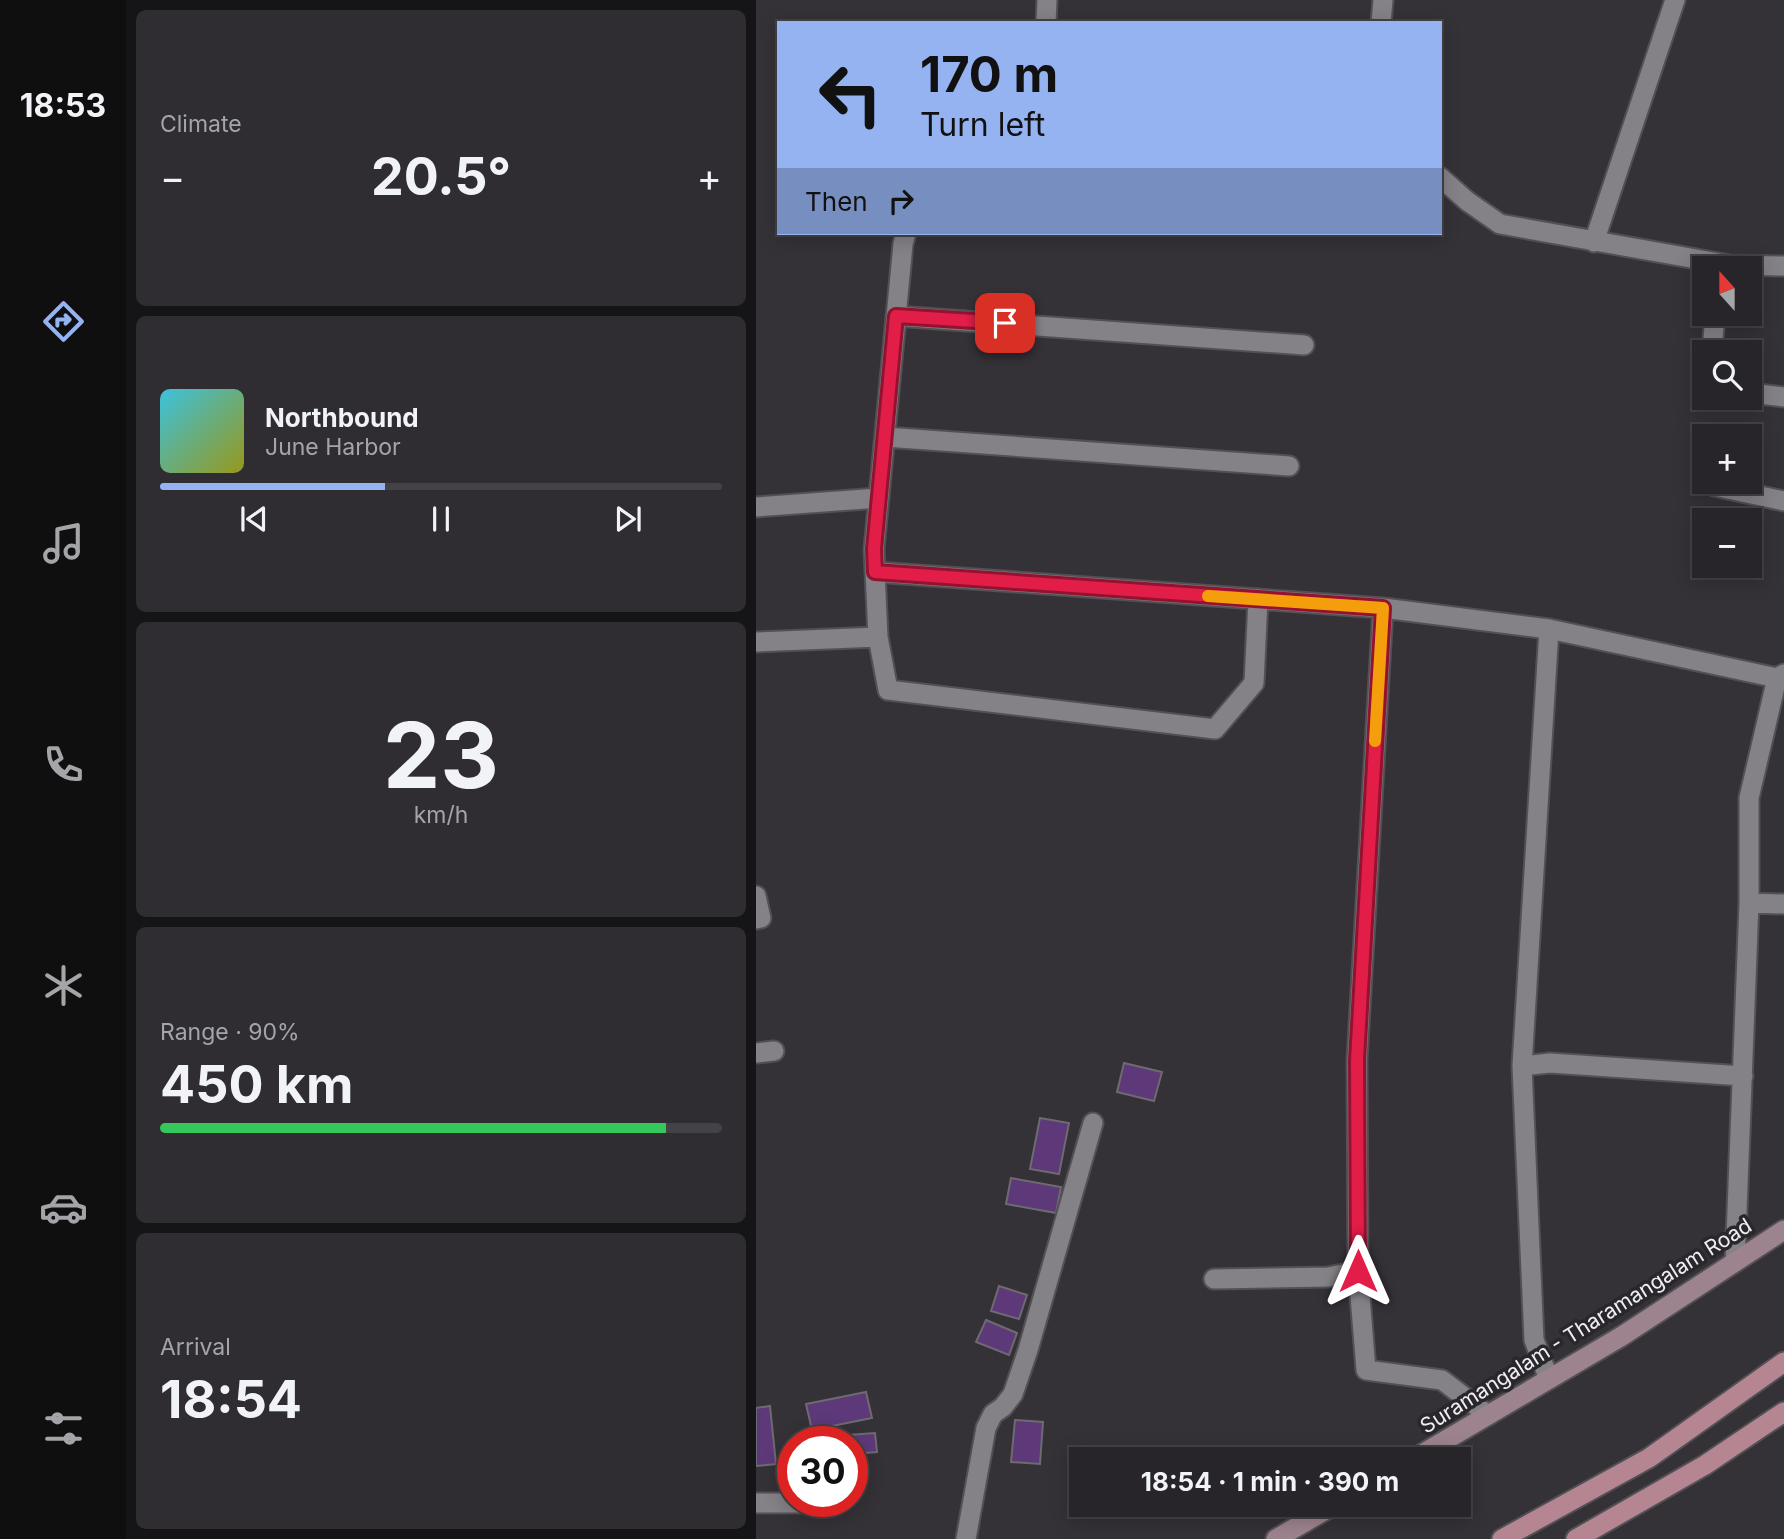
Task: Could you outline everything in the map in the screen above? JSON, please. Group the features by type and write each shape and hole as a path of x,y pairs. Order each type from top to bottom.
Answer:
{"main road":[{"name":"Suramangalam - Tharamangalam Road","path":"1434,1447 1622,1336 1784,1230"},
{"path":"1502,1539 1649,1458 1784,1362"},
{"path":"1576,1539 1705,1465 1784,1412"},
{"path":"1276,1539 1314,1517"}],"street":[{"path":"1046,21 1047,0"},
{"path":"1381,21 1383,0"},
{"path":"1594,242 1675,0"},
{"path":"1442,179 1467,201 1500,223 1692,259"},
{"path":"906,235 874,549 878,637 888,690 1215,729 1254,683 1258,599"},
{"path":"1762,266 1784,266"},
{"path":"896,316 1304,345"},
{"path":"1762,394 1784,397"},
{"path":"885,437 1289,466"},
{"path":"1751,494 1784,501"},
{"path":"756,507 879,498"},
{"path":"875,572 1383,608 1549,629 1781,676 1749,798 1749,903 1734,1262"},
{"path":"1383,608 1357,1060 1358,1271 1366,1370 1442,1380 1488,1415"},
{"path":"1549,629 1522,1066 1534,1340 1549,1379"},
{"path":"756,642 878,637"},
{"path":"756,895 761,918 756,919"},
{"path":"1749,903 1784,904"},
{"path":"1522,1066 1550,1063 1743,1076"},
{"path":"965,1539 986,1428 993,1415 1013,1394 1093,1123"},
{"path":"1213,1279 1328,1277 1358,1271"},
{"path":"756,1503 777,1503"}],"building":[{"path":"1124,1063 1162,1072 1154,1101 1117,1092"},
{"path":"1040,1118 1069,1123 1059,1174 1030,1169"},
{"path":"1011,1178 1061,1187 1056,1213 1006,1204"},
{"path":"999,1286 1027,1295 1019,1319 991,1311"},
{"path":"986,1320 1017,1333 1009,1355 976,1342"},
{"path":"866,1392 872,1418 832,1426 811,1426 806,1404"},
{"path":"770,1406 776,1464 756,1466 756,1408"},
{"path":"1015,1420 1043,1422 1040,1464 1011,1462"},
{"path":"875,1433 877,1452 868,1453 868,1434"}],"slow traffic":[{"path":"1208,596 1383,608 1375,741"}],"route":[{"path":"1005,323 896,316 874,549 875,572 1383,608 1357,1060 1358,1271"}]}
